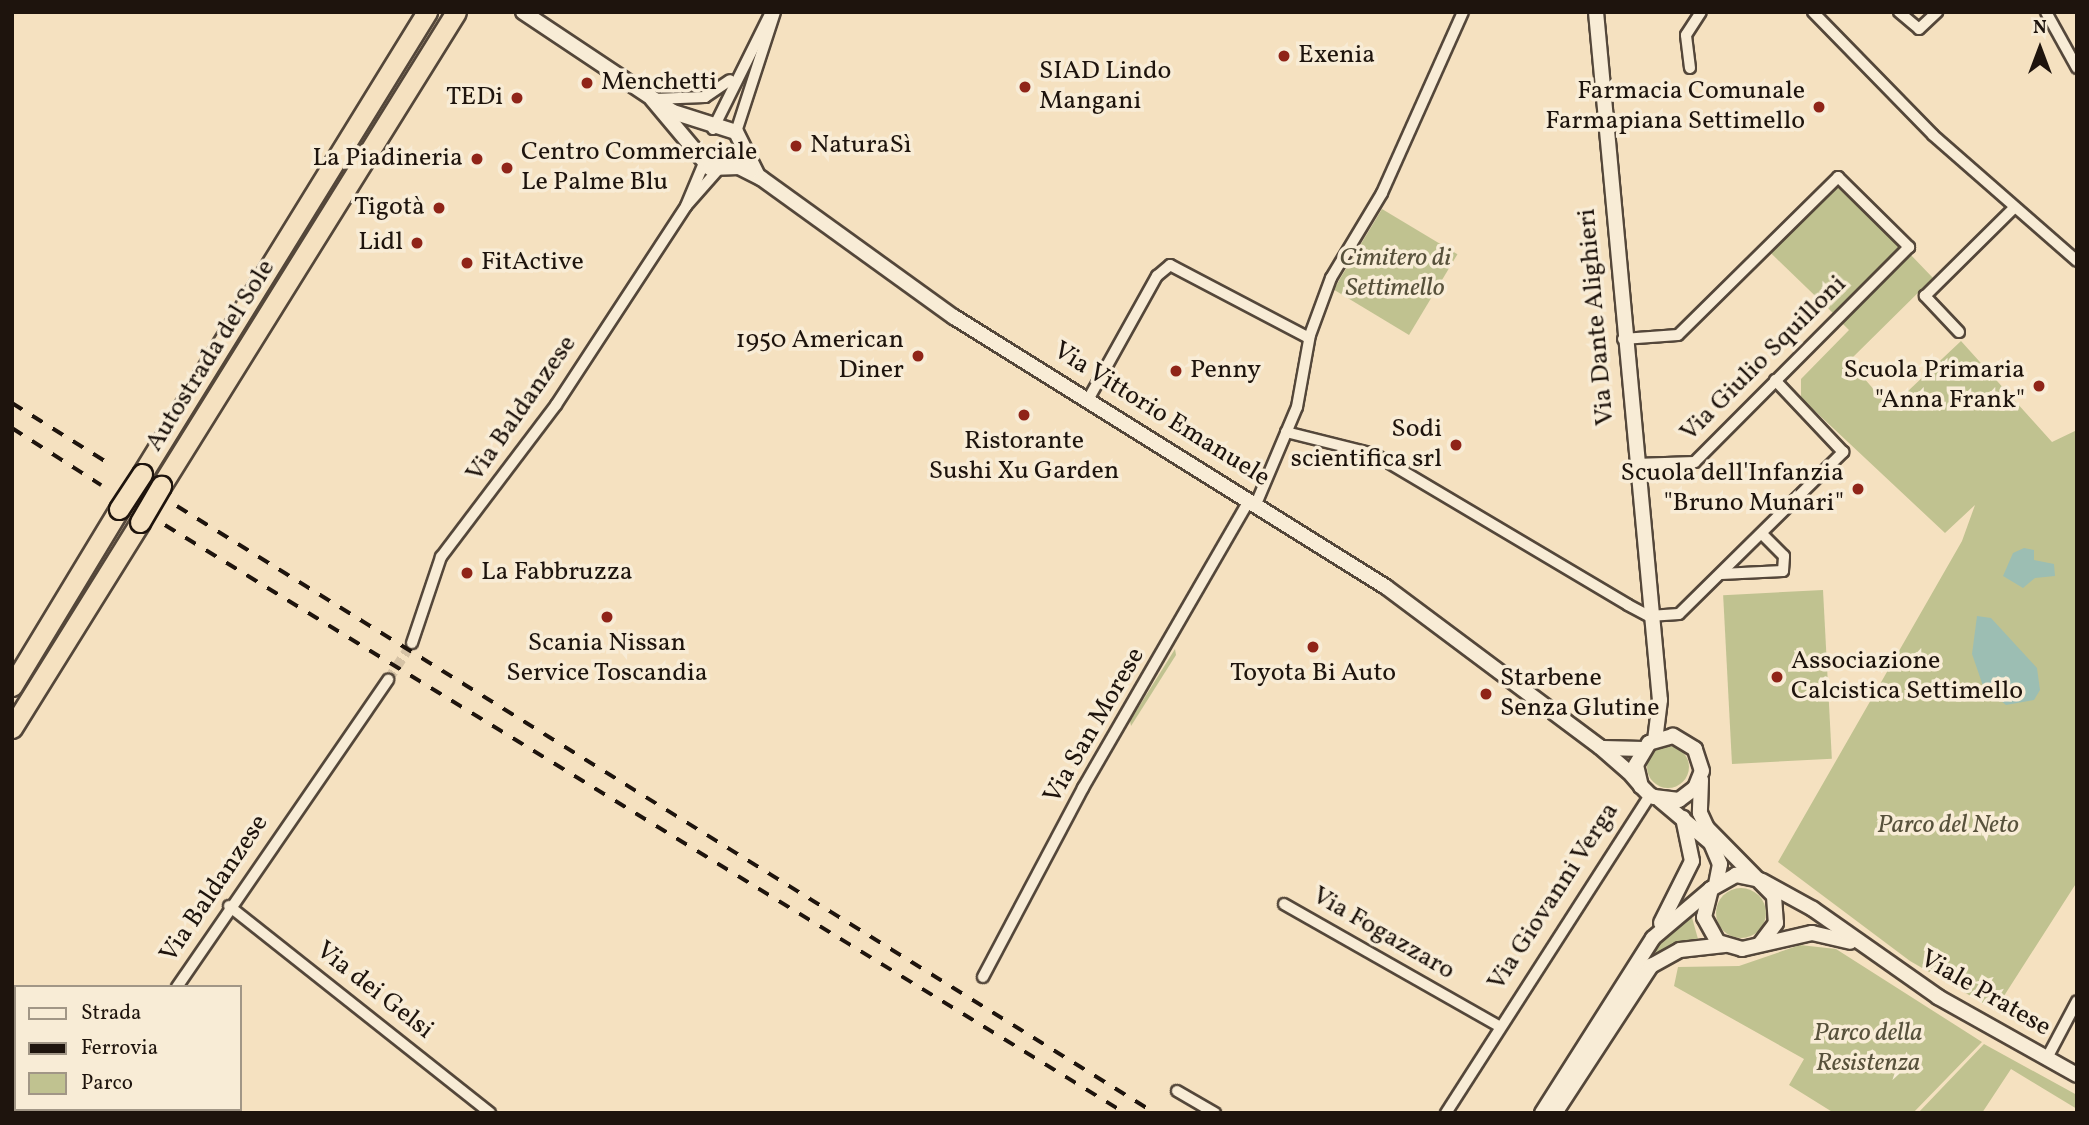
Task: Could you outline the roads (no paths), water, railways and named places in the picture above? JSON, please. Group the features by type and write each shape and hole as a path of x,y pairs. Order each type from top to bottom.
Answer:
{"highway":[{"name":"Autostrada del Sole","path":"12,686 426,12"},
{"name":"Autostrada del Sole","path":"12,728 456,12"}],"main road":[{"path":"523,12 652,99 713,129 736,132"},
{"name":"Via Dante Alighieri","path":"1596,12 1623,339 1649,616 1660,700 1655,739"},
{"path":"652,99 717,171 734,168 744,150"},
{"path":"702,157 713,129"},
{"name":"Via Vittorio Emanuele","path":"736,132 761,178"},
{"name":"Via Vittorio Emanuele","path":"734,168 761,178 944,310 1089,398 1386,587 1600,747 1650,793"},
{"name":"Via Dante Alighieri","path":"1660,700 1682,739"},
{"path":"1650,793 1688,795 1702,771 1699,755 1682,739 1655,739 1643,748 1636,765 1650,793 1683,818 1717,852 1714,886 1704,917 1725,945"},
{"path":"1600,747 1643,748"},
{"name":"Viale Pratese","path":"1702,771 1701,818 1761,881 1778,914 1759,944"},
{"path":"1542,1113 1653,938 1692,861 1683,818"},
{"name":"Viale Pratese","path":"1714,886 1736,875 1761,881 1813,909 1870,952 2077,1075"},
{"path":"1653,938 1714,886"},
{"name":"Viale Pratese","path":"1555,1113 1651,966 1680,950 1759,944 1812,933 1870,952"}],"street":[{"path":"713,129 737,73 773,12"},
{"path":"736,132 773,12"},
{"name":"Via San Morese","path":"984,977 1083,788 1253,502 1286,432 1306,378 1309,338 1331,278 1382,193 1463,12"},
{"path":"1690,68 1686,35 1702,12"},
{"path":"1899,12 1919,29 1937,12"},
{"path":"2046,12 2077,68"},
{"path":"1818,14 2012,209 2077,261"},
{"path":"652,99 705,97 737,73"},
{"name":"Via Baldanzese","path":"686,206 702,157"},
{"name":"Via Baldanzese","path":"412,643 442,557 534,439 686,206 717,171"},
{"name":"Via Giulio Squilloni","path":"1623,339 1678,335 1838,177 1909,247 1695,462 1635,464"},
{"path":"1959,332 1925,296 2012,209"},
{"path":"1089,398 1157,276 1170,265 1309,338"},
{"path":"1286,432 1374,454 1649,616 1683,612 1843,452 1775,380"},
{"path":"1721,574 1783,571 1784,556 1762,534"},
{"name":"Via Baldanzese","path":"178,985 229,906 388,680"},
{"name":"Via Giovanni Verga","path":"1446,1113 1497,1025 1650,793"},
{"name":"Via Fogazzaro","path":"1284,904 1497,1025"},
{"name":"Via dei Gelsi","path":"229,906 490,1113"},
{"path":"2047,1058 2077,1001"},
{"path":"1177,1091 1215,1113"}],"water":[{"path":"2024,548 2034,550 2034,560 2054,564 2055,576 2035,578 2023,588 2003,576 2013,553"},
{"path":"1977,616 1991,618 2037,668 2040,690 2034,700 2006,705 1983,686 1972,654"}],"tunnel":[{"path":"388,680 412,643"}],"railway":[{"path":"12,403 113,466"},
{"path":"12,428 101,485"},
{"path":"177,506 1155,1113"},
{"path":"165,525 1125,1113"}],"place":[{"name":"Exenia","path":"1284,56"},
{"name":"Menchetti","path":"587,83"},
{"name":"SIAD Lindo Mangani","path":"1025,87"},
{"name":"TEDi","path":"517,98"},
{"name":"Farmacia Comunale Farmapiana Settimello","path":"1819,107"},
{"name":"NaturaSì","path":"796,146"},
{"name":"La Piadineria","path":"477,159"},
{"name":"Centro Commerciale Le Palme Blu","path":"507,168"},
{"name":"Tigotà","path":"439,208"},
{"name":"Lidl","path":"417,243"},
{"name":"FitActive","path":"467,263"},
{"name":"1950 American Diner","path":"918,356"},
{"name":"Penny","path":"1176,371"},
{"name":"Scuola Primaria \"Anna Frank\"","path":"2039,386"},
{"name":"Ristorante Sushi Xu Garden","path":"1024,415"},
{"name":"Sodi scientifica srl","path":"1456,445"},
{"name":"Scuola dell'Infanzia \"Bruno Munari\"","path":"1858,489"},
{"name":"La Fabbruzza","path":"467,573"},
{"name":"Scania Nissan Service Toscandia","path":"607,617"},
{"name":"Toyota Bi Auto","path":"1313,647"},
{"name":"Associazione Calcistica Settimello","path":"1777,677"},
{"name":"Starbene Senza Glutine","path":"1486,694"}],"park label":[{"name":"Cimitero di Settimello","path":"1395,274"},
{"name":"Parco del Neto","path":"1948,826"},
{"name":"Parco della Resistenza","path":"1868,1049"}]}
